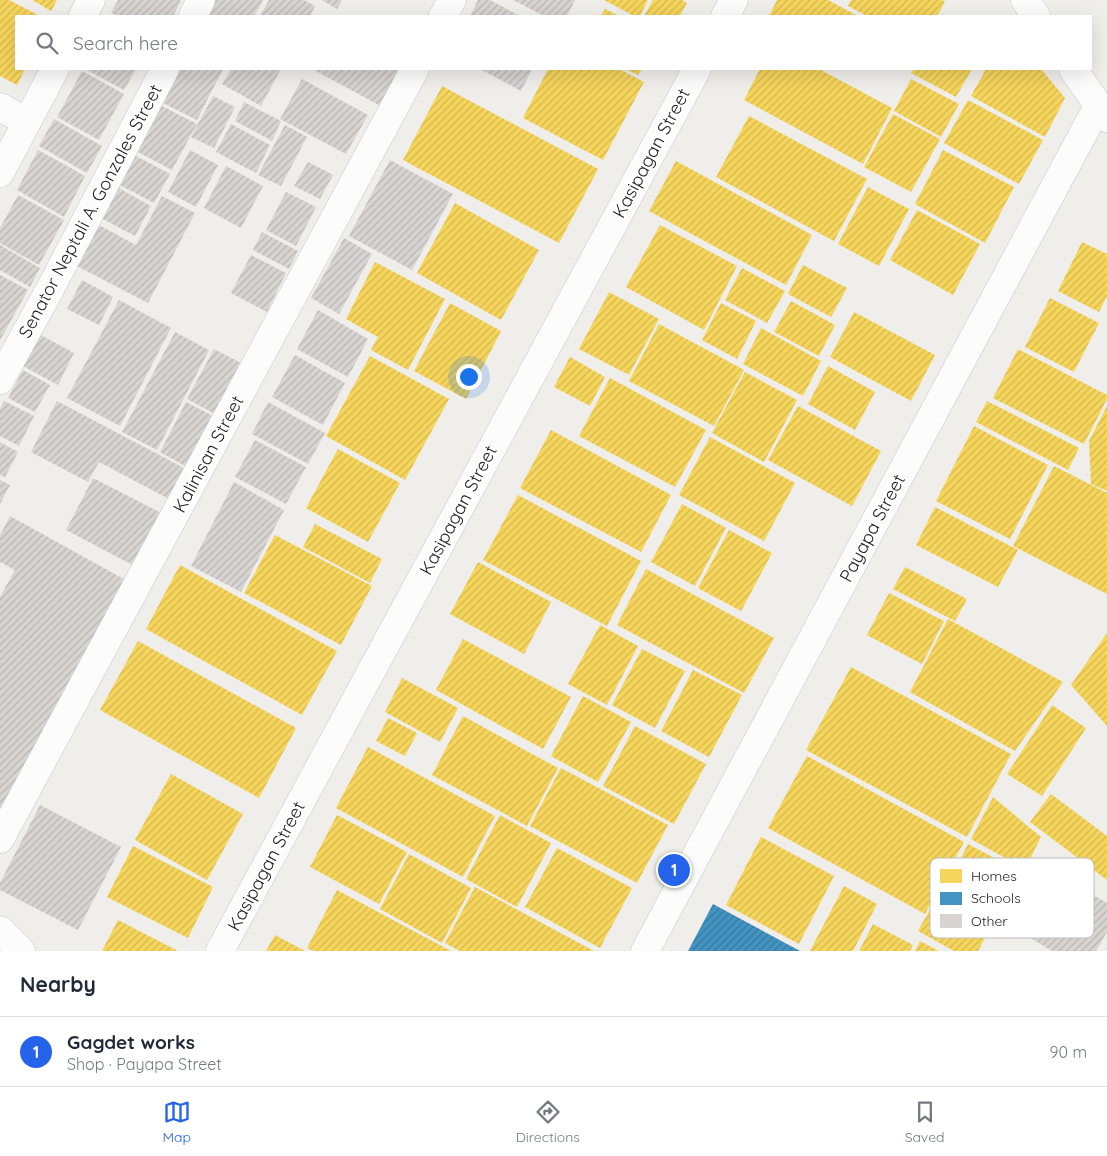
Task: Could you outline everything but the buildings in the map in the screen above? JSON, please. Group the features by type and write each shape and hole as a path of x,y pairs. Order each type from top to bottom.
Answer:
{"street":[{"path":"84,15 91,0"},
{"path":"194,15 201,0"},
{"path":"444,15 452,0"},
{"path":"726,15 734,0"},
{"path":"1025,0 1035,15"},
{"path":"0,173 54,70"},
{"name":"Senator Neptali A. Gonzales Street","path":"0,380 49,291 164,70"},
{"name":"Kalinisan Street","path":"0,840 414,70"},
{"name":"Kasipagan Street","path":"220,951 695,70"},
{"path":"1074,70 1103,112"},
{"path":"0,107 27,122"},
{"name":"Payapa Street","path":"645,951 1103,112"},
{"path":"0,930 21,951"}],"place":[{"name":"Gagdet works","path":"674,870"}]}
